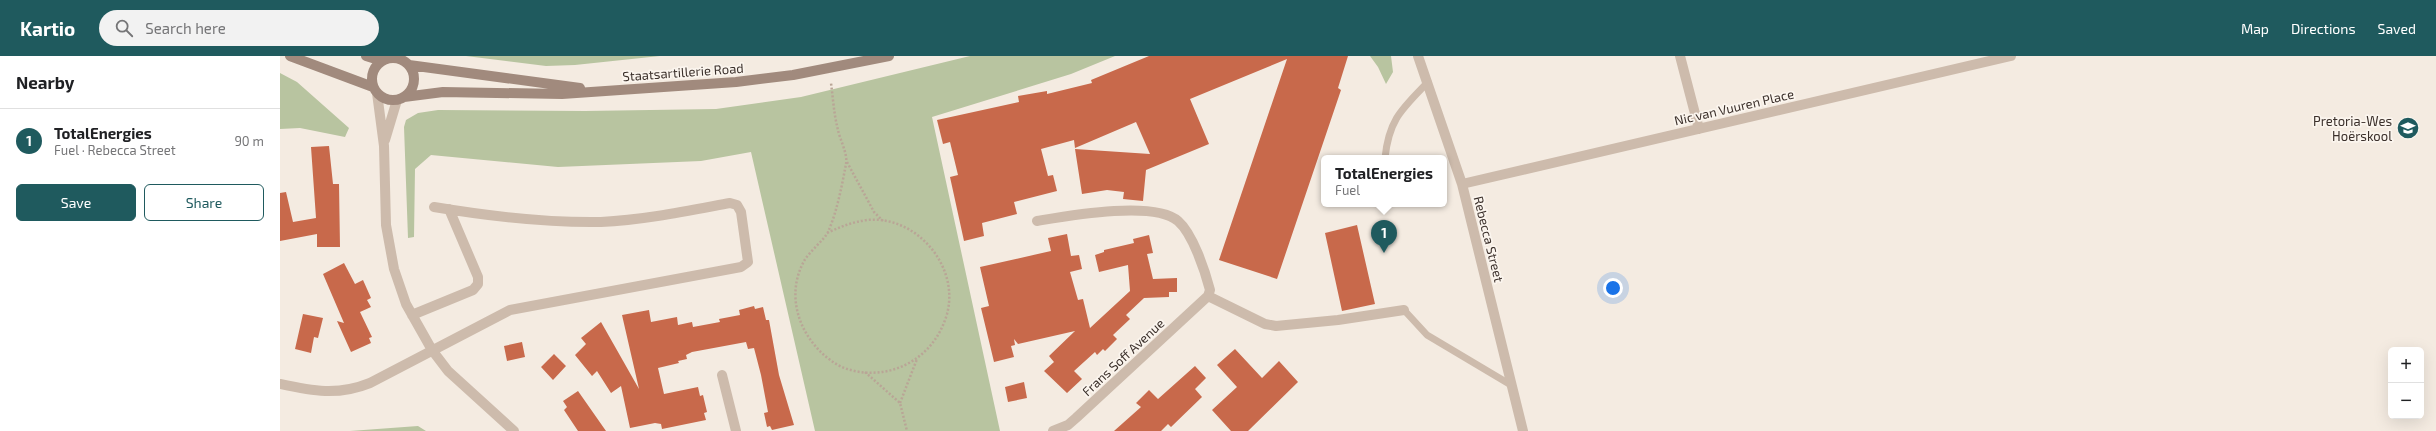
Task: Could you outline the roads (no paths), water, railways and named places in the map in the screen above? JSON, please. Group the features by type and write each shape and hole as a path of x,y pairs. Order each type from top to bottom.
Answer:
{"street":[{"path":"290,56 375,90 390,100 400,99"},
{"path":"366,56 382,61 394,58 402,60 409,65 414,80 411,90 400,99 384,146"},
{"name":"Staatsartillerie Road","path":"400,99 443,92 562,94 681,87 786,76 852,65 889,56"},
{"name":"Rebecca Street","path":"1418,56 1462,184 1523,431"},
{"path":"1680,56 1699,129"},
{"name":"Nic van Vuuren Place","path":"1462,184 2011,56"},
{"path":"382,61 373,72 384,146 386,218 389,246 399,284 412,315 432,350 448,371 514,431"},
{"name":"Staatsartillerie Road","path":"409,65 596,91"},
{"path":"280,384 324,392 349,391 370,383 510,310 741,267 748,262 741,212 737,205 730,203 662,216 602,222 563,222 449,210 434,207"},
{"path":"412,315 473,290 478,284 478,276 449,210"},
{"path":"1037,221 1099,212 1154,212 1170,215 1179,221 1190,236 1209,284 1210,290 1208,296 1265,324 1284,326 1301,322 1338,320 1404,310"},
{"name":"Frans Soff Avenue","path":"1053,431 1068,425 1208,296"},
{"path":"722,375 736,431"}],"lane":[{"path":"1385,155 1387,137 1397,114 1428,82"},
{"path":"1404,310 1427,335 1511,385"}],"place":[{"name":"Pretoria-Wes Hoërskool","path":"2408,128"},
{"name":"TotalEnergies","path":"1384,253"}]}
